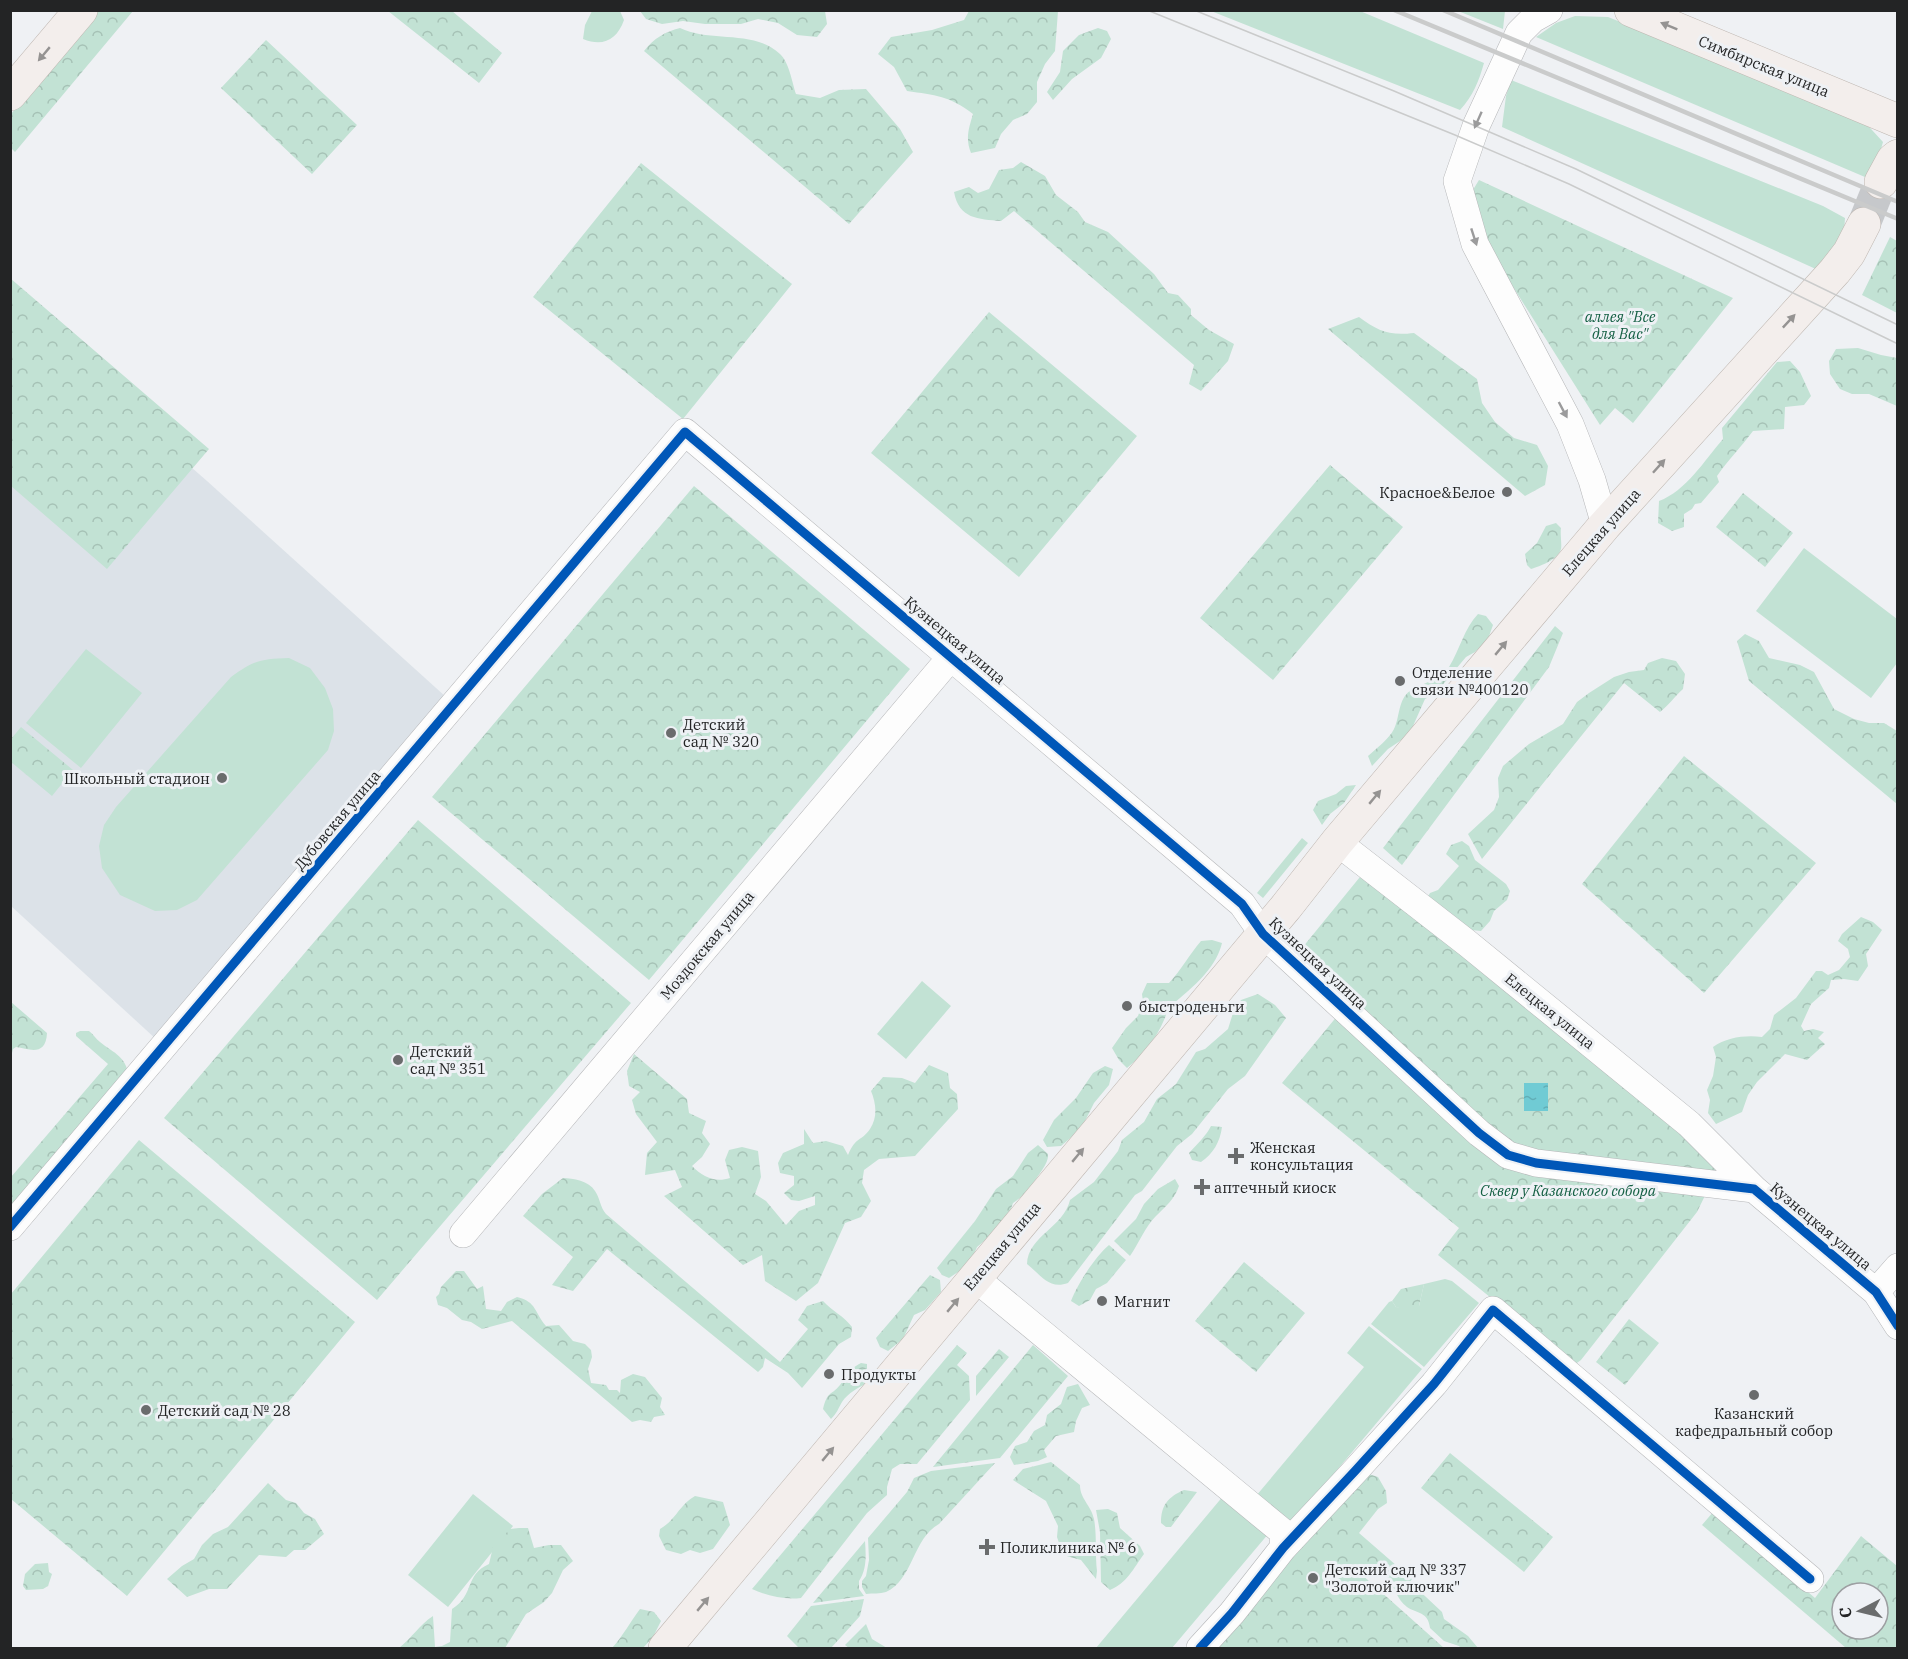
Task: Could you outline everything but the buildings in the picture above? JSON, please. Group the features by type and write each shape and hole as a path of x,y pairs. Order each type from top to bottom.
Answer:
{"main road":[{"path":"10,94 81,10"},
{"name":"Симбирская улица","path":"1631,10 1898,121"},
{"name":"Елецкая улица","path":"665,1648 1263,934 1337,842 1616,513 1835,271 1849,253 1863,224"}],"street":[{"path":"1548,10 1533,19 1518,33 1476,126 1457,181 1475,244 1570,424 1584,458 1616,513"},
{"name":"Кузнецкая улица","path":"685,432 1242,904 1263,934 1479,1133 1508,1155 1536,1163 1754,1190 1876,1292 1898,1326"},
{"name":"Дубовская улица","path":"10,1227 685,432"},
{"name":"Моздокская улица","path":"463,1234 951,657"},
{"name":"Елецкая улица","path":"1337,842 1467,943 1689,1124 1754,1190"},
{"path":"1876,1292 1898,1268"},
{"path":"975,1278 1284,1533 1283,1548"},
{"path":"1200,1648 1232,1613 1283,1548 1434,1384 1493,1310 1810,1579"}],"shaded area":[{"path":"10,309 207,481 446,697 157,1040 11,906"}],"green space":[{"path":"97,11 133,11 15,152 11,148 11,114"},
{"path":"388,11 452,11 502,53 479,83"},
{"path":"592,11 620,11 624,20 613,37 603,42 583,39 585,25"},
{"path":"640,11 825,11 827,24 817,37 797,35 778,23 758,19 741,24 705,24 683,21 662,24 646,19"},
{"path":"969,11 1058,11 1055,51 1045,64 1037,82 1037,102 1027,114 1013,120 1001,134 995,148 971,153 968,138 973,114 949,100 907,91 894,67 878,54 891,37 932,30 964,20"},
{"path":"1211,11 1360,11 1484,63 1475,88 1460,110"},
{"path":"1458,11 1505,11 1503,29"},
{"path":"1575,16 1608,17 1861,118 1883,142 1872,180 1536,37 1556,23"},
{"path":"680,28 705,35 745,39 769,46 786,62 796,94 820,98 839,90 866,89 900,129 913,152 849,224 644,51 660,36"},
{"path":"1098,28 1107,31 1111,39 1101,58 1072,79 1053,100 1047,92 1060,72 1063,51 1079,35"},
{"path":"266,40 357,125 312,174 221,88"},
{"path":"1511,80 1823,206 1845,218 1844,233 1818,270 1502,127 1506,96"},
{"path":"1021,162 1045,176 1056,195 1078,212 1085,222 1108,232 1154,274 1168,293 1178,295 1191,309 1191,315 1209,330 1234,344 1228,361 1201,391 1189,384 1194,365 1014,211 1001,221 977,218 960,208 954,192 969,187 978,193 989,189 999,170 1013,168"},
{"path":"641,163 792,284 683,419 533,297"},
{"name":"аллея \"Все для Вас\"","path":"1479,180 1733,298 1633,423 1615,408 1600,425 1493,255 1468,198"},
{"path":"1890,237 1897,241 1897,313 1862,295"},
{"path":"10,278 209,449 107,569 11,486"},
{"path":"989,312 1137,436 1019,577 871,453"},
{"path":"1359,317 1384,331 1398,334 1414,333 1477,379 1482,403 1495,422 1514,438 1537,445 1548,466 1545,485 1525,496 1328,329"},
{"path":"1858,348 1897,358 1897,406 1869,394 1852,394 1840,389 1830,374 1829,361 1836,349"},
{"path":"1790,361 1800,372 1811,396 1804,405 1785,407 1784,429 1753,431 1717,476 1719,482 1701,503 1695,504 1684,514 1684,527 1672,531 1658,523 1659,501 1678,490 1702,466 1723,439 1722,428 1777,362"},
{"path":"1330,465 1403,527 1273,680 1200,618"},
{"name":"Детский сад № 320","path":"694,486 910,669 649,980 432,797"},
{"path":"1743,493 1793,533 1765,567 1716,527"},
{"path":"1556,523 1561,528 1559,553 1548,562 1531,569 1527,565 1525,554 1537,543 1546,526"},
{"path":"1804,548 1897,619 1897,663 1871,698 1756,611"},
{"path":"1478,614 1486,616 1493,625 1488,639 1475,652 1466,657 1435,694 1425,699 1409,735 1388,749 1372,766 1368,756 1392,733 1406,694 1446,671 1469,626"},
{"path":"1555,626 1563,633 1549,667 1402,865 1383,848"},
{"path":"1745,634 1759,641 1769,658 1800,665 1814,672 1834,709 1854,719 1869,723 1884,723 1897,731 1897,804 1749,681 1737,641"},
{"path":"86,649 142,693 81,768 26,723"},
{"name":"Школьный стадион","path":"289,658 310,668 325,688 333,709 334,731 328,750 197,900 177,910 155,911 120,895 102,868 99,846 104,825 116,807 231,677 258,661"},
{"path":"1662,658 1676,661 1685,674 1683,689 1660,712 1624,683 1482,859 1468,834 1494,810 1499,797 1498,778 1503,766 1529,744 1563,724 1577,702 1589,693 1614,677 1644,670 1648,663"},
{"path":"21,727 73,770 52,796 11,762 11,739"},
{"path":"1684,756 1816,863 1704,993 1582,884"},
{"path":"1356,785 1344,803 1330,814 1322,825 1313,810 1318,801 1336,794 1346,786"},
{"name":"Детский сад № 351","path":"418,820 631,1003 377,1300 164,1118"},
{"path":"1302,838 1308,843 1263,898 1257,893"},
{"path":"1462,841 1469,846 1475,860 1506,884 1510,891 1507,900 1494,911 1490,921 1481,931 1462,929 1426,900 1430,893 1438,890 1459,866 1446,854 1451,845"},
{"name":"Сквер у Казанского собора","path":"1364,872 1720,1165 1697,1212 1581,1360 1574,1365 1438,1255 1459,1228 1282,1083 1352,998 1298,953"},
{"path":"1861,917 1873,922 1882,930 1866,954 1868,966 1858,981 1831,980 1829,988 1811,1004 1801,1026 1804,1031 1813,1029 1824,1032 1818,1038 1825,1044 1807,1060 1785,1054 1757,1082 1748,1095 1742,1112 1716,1124 1708,1113 1710,1100 1707,1090 1713,1076 1716,1057 1713,1047 1737,1038 1762,1037 1770,1029 1774,1015 1796,998 1816,971 1822,971 1828,975 1839,970 1850,957 1848,949 1838,941 1842,934"},
{"path":"1212,940 1222,943 1216,959 1193,987 1169,1007 1153,1040 1127,1068 1112,1048 1138,1016 1143,1002 1142,994 1147,983 1169,983 1201,941"},
{"path":"922,981 951,1006 906,1059 877,1034"},
{"path":"1258,994 1275,1005 1286,1018 1245,1076 1228,1089 1192,1134 1177,1146 1142,1191 1135,1195 1068,1283 1056,1285 1050,1283 1027,1264 1033,1246 1061,1217 1070,1200 1094,1182 1118,1151 1122,1140 1144,1122 1157,1099 1176,1084 1196,1052 1205,1049 1228,1029 1233,1013 1241,1000"},
{"path":"11,1002 47,1033 44,1046 40,1049 16,1047 11,1057"},
{"path":"89,1031 117,1054 124,1062 128,1072 11,1225 11,1177 108,1064 76,1036 76,1033"},
{"path":"634,1054 687,1099 689,1113 706,1121 702,1133 710,1144 702,1157 692,1166 709,1178 719,1180 730,1178 725,1160 729,1150 742,1147 758,1151 761,1177 755,1194 766,1201 786,1225 799,1211 815,1205 815,1196 799,1201 791,1200 784,1193 794,1185 794,1176 780,1173 778,1163 783,1153 804,1144 804,1129 813,1143 826,1141 843,1146 848,1155 856,1142 867,1133 873,1124 875,1110 871,1091 883,1077 902,1078 915,1083 929,1065 948,1073 950,1088 957,1094 958,1109 915,1156 879,1159 864,1170 862,1183 871,1201 861,1217 845,1223 818,1283 796,1301 765,1281 762,1255 743,1265 664,1196 682,1187 675,1170 645,1175 647,1153 657,1142 636,1114 632,1100 640,1092 629,1086 627,1071"},
{"path":"1105,1066 1113,1069 1109,1085 1094,1103 1081,1129 1061,1146 1047,1147 1043,1140 1054,1120 1076,1098 1093,1073"},
{"path":"1211,1126 1222,1127 1215,1147 1201,1162 1192,1160 1189,1153"},
{"name":"Детский сад № 28","path":"139,1140 355,1322 127,1596 11,1499 11,1294"},
{"path":"1038,1145 1048,1154 1048,1158 1031,1190 1013,1203 1006,1223 977,1247 964,1268 949,1278 942,1275 937,1268 975,1221 996,1189 1013,1176 1028,1153"},
{"path":"563,1178 589,1185 597,1194 606,1214 780,1362 808,1329 798,1320 807,1306 823,1301 852,1327 851,1337 839,1344 802,1388 788,1373 765,1358 763,1367 758,1372 607,1249 573,1291 552,1285 573,1257 523,1216 542,1194"},
{"path":"1175,1179 1179,1186 1175,1195 1149,1225 1130,1256 1114,1241 1136,1219 1144,1204 1158,1189"},
{"path":"1109,1245 1126,1260 1107,1283 1096,1289 1090,1300 1079,1306 1071,1301 1074,1294 1093,1263"},
{"path":"1244,1262 1305,1313 1256,1372 1195,1321"},
{"path":"456,1271 464,1271 477,1289 483,1286 486,1309 501,1311 507,1302 517,1297 523,1299 532,1305 546,1326 559,1325 573,1341 585,1344 591,1350 592,1357 588,1369 591,1383 606,1385 609,1390 617,1390 620,1393 621,1380 633,1374 645,1377 662,1398 660,1407 665,1415 654,1417 651,1422 640,1420 632,1422 512,1321 482,1329 438,1305 436,1297 441,1287"},
{"path":"930,1275 940,1280 941,1292 925,1310 914,1315 903,1339 888,1351 880,1347 876,1338"},
{"path":"1445,1279 1452,1281 1479,1303 1424,1367 1371,1324 1389,1302 1392,1301 1396,1307 1419,1306 1424,1284"},
{"path":"1424,1284 1419,1306 1413,1312 1396,1307 1392,1301 1401,1289"},
{"path":"1629,1319 1659,1343 1625,1385 1596,1362"},
{"path":"1369,1326 1422,1369 1284,1533 1256,1496 1364,1367 1347,1353"},
{"path":"957,1345 967,1353 957,1365 969,1376 970,1400 917,1464 900,1464 892,1469 887,1495 867,1513 801,1598 776,1597 752,1589"},
{"path":"1033,1345 1068,1376 1000,1458 933,1467"},
{"path":"999,1349 1009,1357 976,1396 976,1376"},
{"path":"861,1363 867,1364 867,1383 847,1396 831,1419 823,1409 826,1399 837,1389 850,1370"},
{"path":"1078,1384 1090,1405 1082,1408 1074,1432 1056,1436 1044,1450 1047,1457 1014,1465 1010,1457 1015,1446 1027,1442 1034,1431 1045,1425 1047,1415 1061,1404 1067,1387"},
{"path":"1450,1453 1553,1537 1524,1572 1421,1488"},
{"path":"1051,1462 1080,1485 1082,1494 1093,1514 1096,1579 1081,1560 1063,1555 1057,1537 1058,1526 1046,1501 1013,1480 1023,1469"},
{"path":"995,1463 939,1524 930,1530 908,1569 895,1586 884,1593 866,1594 862,1581 866,1576 869,1560 868,1538 907,1492 914,1478 931,1471"},
{"name":"Детский сад № 337 \"Золотой ключик\"","path":"1366,1473 1378,1477 1386,1491 1387,1503 1378,1509 1359,1533 1412,1579 1410,1582 1442,1612 1444,1619 1468,1636 1478,1648 1461,1648 1444,1641 1430,1628 1427,1619 1422,1614 1404,1604 1387,1580 1356,1565 1351,1565 1444,1648 1201,1648"},
{"path":"268,1483 286,1500 296,1503 304,1513 315,1519 324,1534 305,1550 294,1550 286,1557 259,1555 227,1589 209,1589 187,1597 167,1579 194,1559 202,1545 213,1534 228,1527"},
{"path":"1184,1490 1197,1492 1171,1527 1166,1527 1161,1523 1164,1506 1166,1502"},
{"path":"473,1494 513,1526 448,1607 408,1575"},
{"path":"1224,1495 1269,1533 1172,1648 1096,1648"},
{"path":"695,1496 723,1502 730,1525 713,1549 700,1553 690,1550 681,1554 666,1550 659,1536 660,1529"},
{"path":"1108,1509 1117,1513 1120,1528 1140,1546 1144,1554 1125,1579 1110,1590 1101,1582 1100,1532 1096,1510"},
{"path":"1714,1511 1815,1598 1861,1536 1897,1566 1897,1648 1846,1648 1838,1641 1890,1641 1890,1581 1830,1581 1830,1634 1702,1525"},
{"path":"528,1528 534,1548 561,1545 573,1561 563,1570 552,1593 544,1602 526,1614 505,1648 399,1648 433,1616 435,1647 450,1642 452,1609 464,1598 476,1574 489,1564 493,1547 510,1529"},
{"path":"865,1541 865,1567 859,1581 859,1589 864,1596 813,1603"},
{"path":"48,1563 49,1572 52,1574 48,1586 43,1589 26,1590 23,1586 25,1574 35,1564"},
{"path":"864,1599 860,1616 831,1648 799,1648 787,1636 811,1606"},
{"path":"640,1609 654,1612 661,1621 653,1637 643,1648 612,1648 620,1639"},
{"path":"866,1624 872,1639 887,1648 849,1648 845,1645"}],"water":[{"path":"1524,1083 1548,1083 1548,1111 1524,1111"}],"tunnel":[{"path":"1864,224 1881,182"}],"tram line":[{"path":"1147,10 1455,135 1569,184 1898,344"},
{"path":"1194,10 1394,91 1576,169 1898,325"}],"railway":[{"path":"1394,10 1898,219"},
{"path":"1443,10 1898,202"}],"cycle path":[{"path":"10,1227 685,432 1242,904 1263,934 1479,1133 1508,1155 1536,1163 1754,1189 1876,1292 1898,1326"},
{"path":"1200,1648 1232,1613 1283,1548 1434,1384 1493,1310 1810,1579"}],"place":[{"name":"Красное&Белое","path":"1507,492"},
{"name":"Отделение связи №400120","path":"1400,681"},
{"name":"Детский сад № 320","path":"671,733"},
{"name":"Школьный стадион","path":"222,778"},
{"name":"быстроденьги","path":"1127,1006"},
{"name":"Детский сад № 351","path":"398,1060"},
{"name":"Женская консультация","path":"1236,1156"},
{"name":"аптечный киоск","path":"1202,1187"},
{"name":"Магнит","path":"1102,1301"},
{"name":"Продукты","path":"829,1374"},
{"name":"Казанский кафедральный собор","path":"1754,1395"},
{"name":"Детский сад № 28","path":"146,1410"},
{"name":"Поликлиника № 6","path":"987,1547"},
{"name":"Детский сад № 337 \"Золотой ключик\"","path":"1313,1578"}]}
